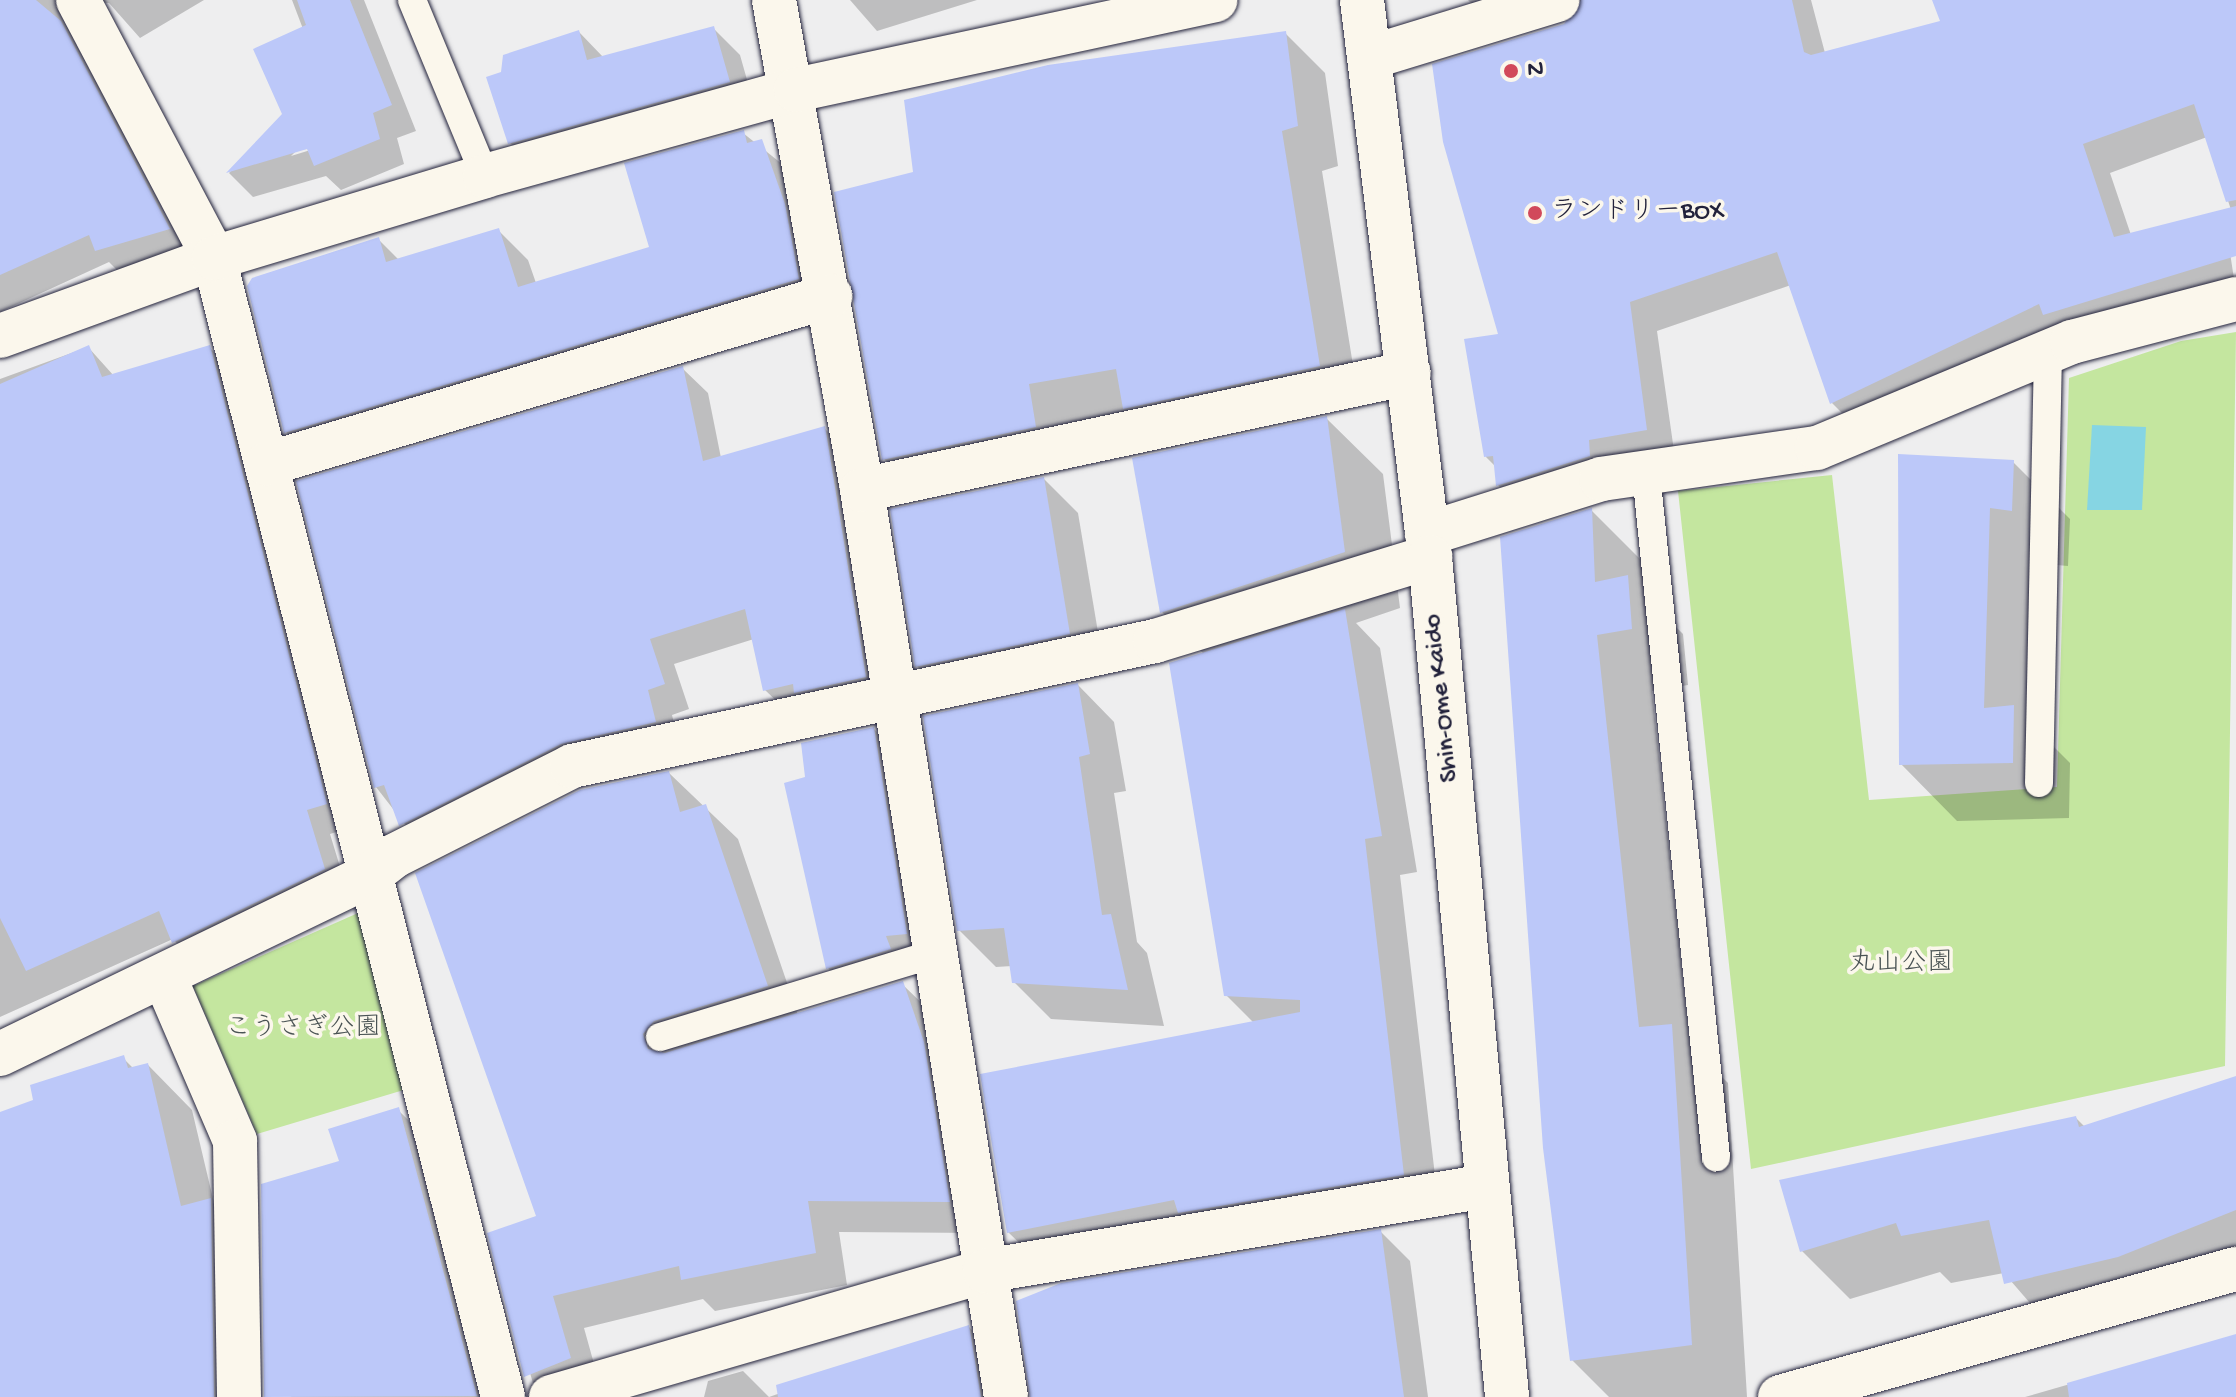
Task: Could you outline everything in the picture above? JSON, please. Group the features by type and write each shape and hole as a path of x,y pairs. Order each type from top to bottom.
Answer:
{"street":[{"path":"78,0 214,258 503,1397"},
{"path":"774,0 796,90 1006,1397"},
{"path":"0,336 214,258 485,176 796,90 1215,0"},
{"name":"Shin-Ome Kaido","path":"1362,0 1429,545 1507,1397"},
{"path":"1371,57 1557,0"},
{"path":"267,464 830,296"},
{"path":"4,1040 164,976 370,875 394,856 572,766 895,693 1155,641 1429,545 1601,479 1817,448 2048,354 2236,299"},
{"path":"862,490 1409,373"},
{"path":"164,976 235,1141 239,1397"},
{"path":"551,1397 985,1271 1486,1186"},
{"path":"1780,1397 2236,1269"}],"lane":[{"path":"412,0 485,176"},
{"path":"2039,783 2048,354"},
{"path":"1646,473 1716,1157"},
{"path":"660,1037 934,954"}],"green space":[{"name":"丸山公園","path":"2236,332 2225,1066 1751,1169 1678,491 1832,475 1869,800 2057,787 2069,378 2181,341"},
{"name":"こうさぎ公園","path":"358,913 407,1089 257,1134 193,986"}],"water":[{"path":"2092,425 2146,427 2142,510 2087,510"}],"building":[{"path":"0,0 36,0 61,21 170,229 95,251 89,235 0,275"},
{"path":"297,0 350,0 392,105 373,113 380,139 314,166 307,149 226,173 282,114 253,49 306,25"},
{"path":"1581,0 1792,0 1804,52 1811,55 1940,21 1932,0 2236,0 2236,200 2226,202 2194,104 2083,144 2114,237 2236,206 2236,256 2043,315 2039,304 1830,404 1777,252 1630,302 1647,430 1589,440 1590,456 1496,486 1493,456 1484,457 1464,339 1498,334 1443,142 1432,64 1564,24"},
{"path":"714,26 730,82 508,144 486,77 501,72 503,55 579,30 587,60"},
{"path":"1286,31 1298,126 1282,131 1320,366 1123,409 1116,369 1029,384 1036,427 882,460 834,192 913,172 904,100 1048,65"},
{"path":"744,130 747,143 762,139 785,204 799,279 284,433 247,286 252,278 379,237 386,262 499,228 518,287 649,247 624,163"},
{"path":"89,345 102,377 210,345 327,804 307,810 325,869 172,943 159,911 26,971 0,918 0,384"},
{"path":"683,366 703,461 825,426 866,677 794,693 793,684 763,691 745,609 650,639 665,684 648,690 656,722 561,744 399,826 384,785 374,788 296,481"},
{"path":"1327,416 1345,552 1160,613 1132,458"},
{"path":"1898,454 2014,460 2012,511 1990,508 1984,708 2014,705 2013,763 1899,765"},
{"path":"1044,477 1070,634 915,667 890,509"},
{"path":"1592,508 1595,582 1628,575 1632,629 1597,635 1639,1027 1672,1024 1692,1345 1570,1361 1543,1148 1500,537"},
{"path":"1345,609 1382,836 1365,839 1404,1175 1178,1213 1174,1200 1007,1233 980,1074 1300,1012 1300,1000 1224,996 1169,663"},
{"path":"1078,683 1090,754 1079,757 1102,915 1111,914 1128,990 1012,983 1004,928 957,931 923,716"},
{"path":"874,727 907,934 886,936 891,949 826,969 784,783 805,777 801,743"},
{"path":"669,771 680,812 706,804 768,986 654,1021 643,1034 648,1049 665,1053 903,981 924,1042 950,1202 808,1201 816,1253 681,1280 679,1266 553,1296 571,1358 524,1377 487,1233 536,1216 415,873 580,790"},
{"path":"124,1055 128,1068 148,1063 181,1206 211,1198 214,1397 0,1397 0,1112 33,1100 30,1085"},
{"path":"2236,1076 2236,1210 2118,1257 2004,1284 1989,1220 1901,1236 1896,1223 1800,1252 1779,1180 2076,1116 2079,1127"},
{"path":"399,1107 477,1396 264,1397 261,1184 339,1161 328,1129"},
{"path":"1381,1229 1404,1397 1030,1397 1016,1301 1061,1283"},
{"path":"969,1325 981,1397 778,1397 776,1385"},
{"path":"2236,1334 2236,1397 2069,1397 2067,1383"}],"place":[{"name":"N","path":"1511,71"},
{"name":"ランドリーBOX","path":"1535,213"}]}
